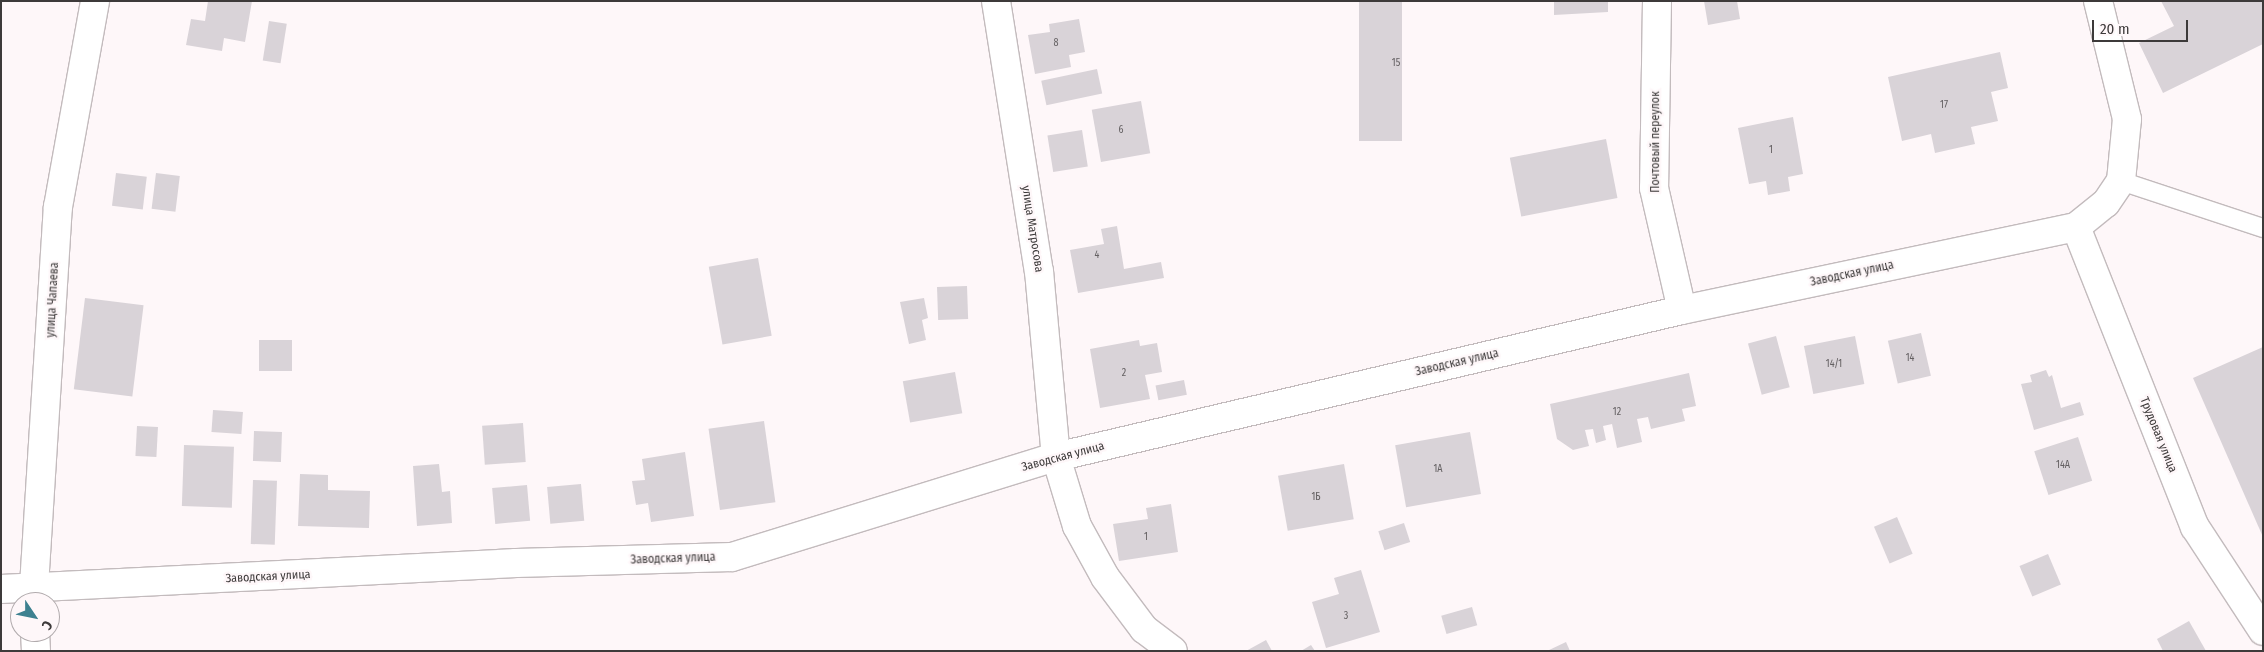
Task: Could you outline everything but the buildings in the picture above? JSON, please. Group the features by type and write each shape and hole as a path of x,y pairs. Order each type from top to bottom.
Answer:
{"street":[{"name":"улица Чапаева","path":"33,592 58,207 95,1"},
{"name":"улица Матросова","path":"996,1 1039,271 1056,457 1077,526 1105,577 1144,628 1173,651"},
{"name":"Почтовый переулок","path":"1657,1 1654,188 1682,310"},
{"path":"2098,1 2127,119 2114,192"},
{"name":"Заводская улица","path":"60,594 516,563 732,557 1056,457 1682,310 2076,227 2114,192"},
{"name":"Трудовая улица","path":"2076,227 2194,527 2263,632"},
{"name":"Заводская улица","path":"1,589 15,592"}],"lane":[{"path":"2114,192 2263,228"}]}
